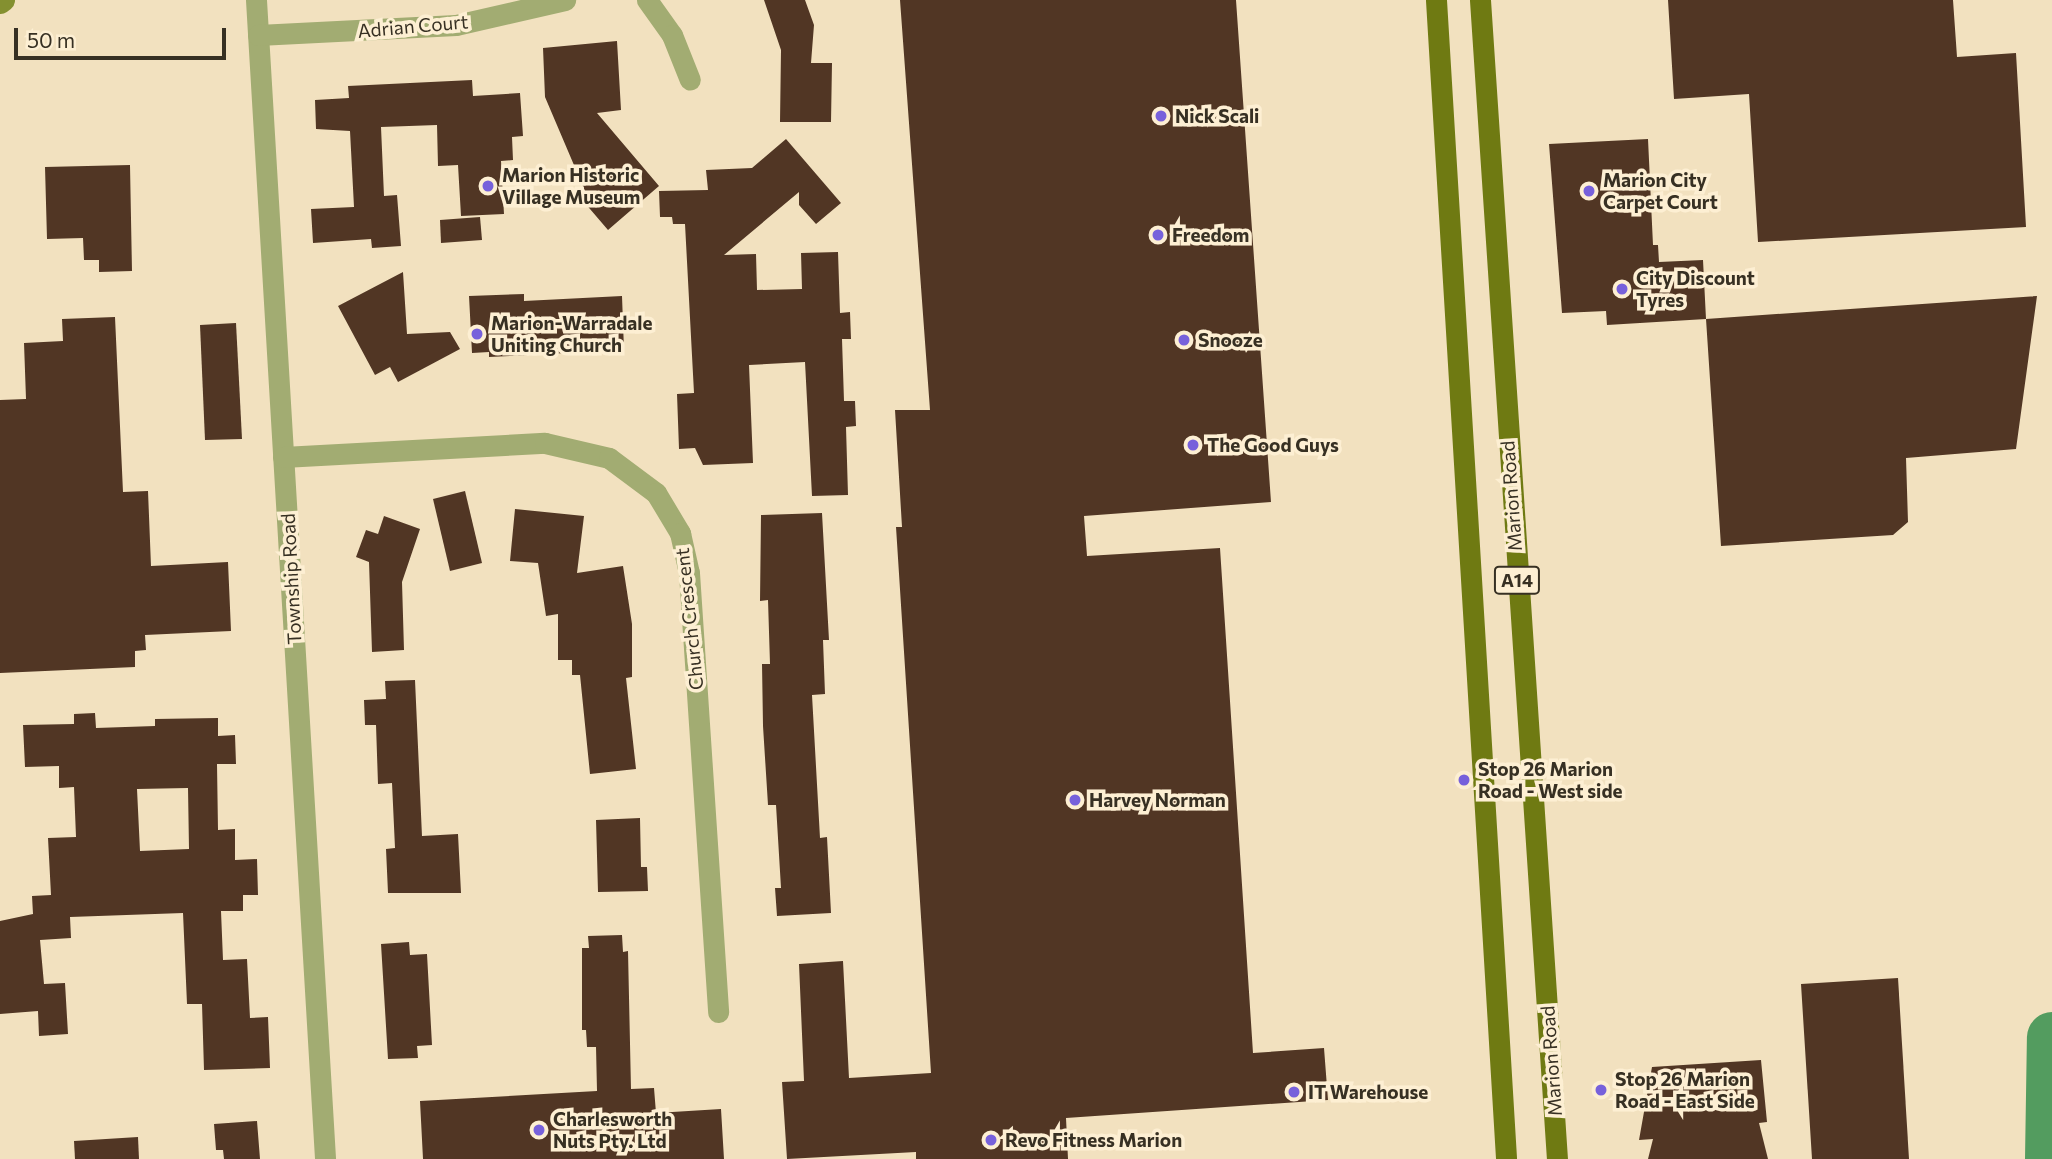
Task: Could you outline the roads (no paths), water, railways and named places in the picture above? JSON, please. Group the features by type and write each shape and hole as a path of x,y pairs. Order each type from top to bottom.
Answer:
{"main road":[{"name":"A14","path":"1436,0 1506,1159"},
{"name":"Marion Road","path":"1480,0 1558,1159"}],"street":[{"name":"Township Road","path":"256,0 326,1159"},
{"name":"Adrian Court","path":"258,35 456,25 565,0"},
{"path":"647,0 672,35 690,80"},
{"name":"Church Crescent","path":"283,457 545,443 609,458 656,493 680,533 689,573 718,1012"}],"waterway":[{"path":"2050,1159 2052,1037"}],"place":[{"name":"Nick Scali","path":"1161,116"},
{"name":"Marion Historic Village Museum","path":"488,186"},
{"name":"Marion City Carpet Court","path":"1589,191"},
{"name":"Freedom","path":"1158,235"},
{"name":"City Discount Tyres","path":"1622,289"},
{"name":"Marion-Warradale Uniting Church","path":"477,334"},
{"name":"Snooze","path":"1184,340"},
{"name":"The Good Guys","path":"1193,445"},
{"name":"Stop 26 Marion Road - West side","path":"1464,780"},
{"name":"Harvey Norman","path":"1075,800"},
{"name":"Stop 26 Marion Road - East Side","path":"1601,1090"},
{"name":"IT Warehouse","path":"1294,1092"},
{"name":"Charlesworth Nuts Pty. Ltd","path":"539,1130"},
{"name":"Revo Fitness Marion","path":"991,1140"}]}
